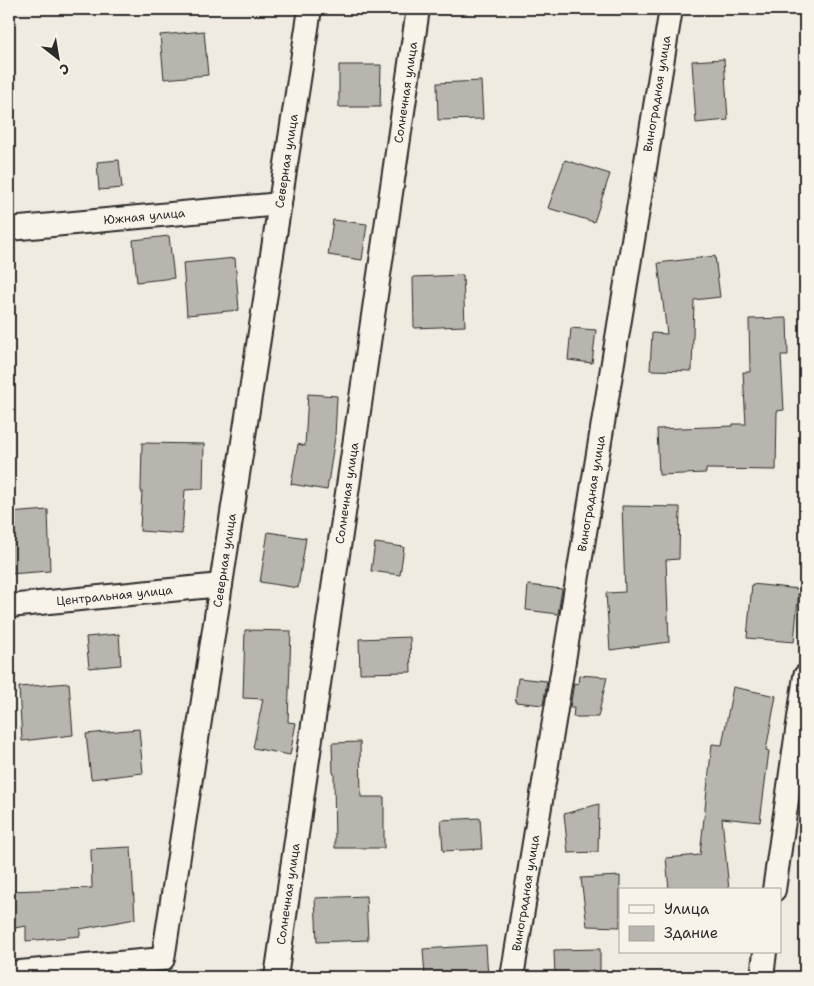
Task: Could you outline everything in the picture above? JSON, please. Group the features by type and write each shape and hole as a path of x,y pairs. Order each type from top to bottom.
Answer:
{"street":[{"name":"Северная улица","path":"9,973 163,959 310,9"},
{"name":"Солнечная улица","path":"276,977 418,9"},
{"name":"Виноградная улица","path":"512,977 671,9"},
{"name":"Южная улица","path":"9,229 280,204"},
{"name":"Центральная улица","path":"9,606 221,585"},
{"path":"774,888 805,676"},
{"path":"762,977 765,954"}],"building":[{"path":"204,31 208,75 164,79 160,35"},
{"path":"724,59 728,120 696,123 692,61"},
{"path":"339,65 381,65 380,107 339,107"},
{"path":"481,81 483,119 438,120 437,83"},
{"path":"119,160 122,188 99,190 97,162"},
{"path":"565,160 610,174 594,222 548,208"},
{"path":"333,220 367,224 362,260 328,255"},
{"path":"169,236 174,278 137,282 133,240"},
{"path":"715,256 720,297 694,300 692,371 650,370 652,333 667,334 658,263"},
{"path":"235,258 239,310 187,315 183,263"},
{"path":"463,275 465,326 414,328 413,277"},
{"path":"787,318 788,355 781,355 784,410 777,411 776,470 706,469 706,473 659,475 657,429 746,424 743,372 750,372 749,319"},
{"path":"571,328 596,330 592,363 568,360"},
{"path":"308,394 337,396 335,437 327,490 291,484 298,444 305,446"},
{"path":"142,443 204,444 203,489 185,490 182,534 140,531"},
{"path":"622,506 680,507 679,559 666,560 669,642 610,650 606,593 625,592"},
{"path":"48,510 50,571 9,574 9,513"},
{"path":"268,532 306,538 298,588 260,582"},
{"path":"375,543 404,547 400,575 371,571"},
{"path":"752,584 799,589 794,642 747,638"},
{"path":"528,585 562,589 558,614 526,610"},
{"path":"245,630 291,631 288,722 296,723 290,755 253,748 263,699 243,698"},
{"path":"119,634 121,665 89,668 86,637"},
{"path":"410,637 411,672 360,673 359,639"},
{"path":"579,675 607,677 598,717 573,717 574,708 570,708 574,683 578,684"},
{"path":"518,678 547,681 543,705 515,702"},
{"path":"69,683 73,735 22,741 19,687"},
{"path":"733,687 776,696 766,750 769,751 760,822 722,818 729,888 669,888 666,858 700,855 712,744 722,745"},
{"path":"139,729 143,773 91,779 86,734"},
{"path":"360,742 361,797 384,797 384,848 335,848 332,743"},
{"path":"599,804 598,852 568,853 564,814"},
{"path":"480,818 482,849 443,851 441,820"},
{"path":"131,847 135,919 80,929 80,936 26,941 26,926 9,929 9,891 92,888 91,849"},
{"path":"620,876 619,927 587,926 581,878"},
{"path":"366,896 368,940 317,942 315,898"},
{"path":"486,945 488,977 425,977 423,949"},
{"path":"600,949 600,977 555,977 554,950"}]}
